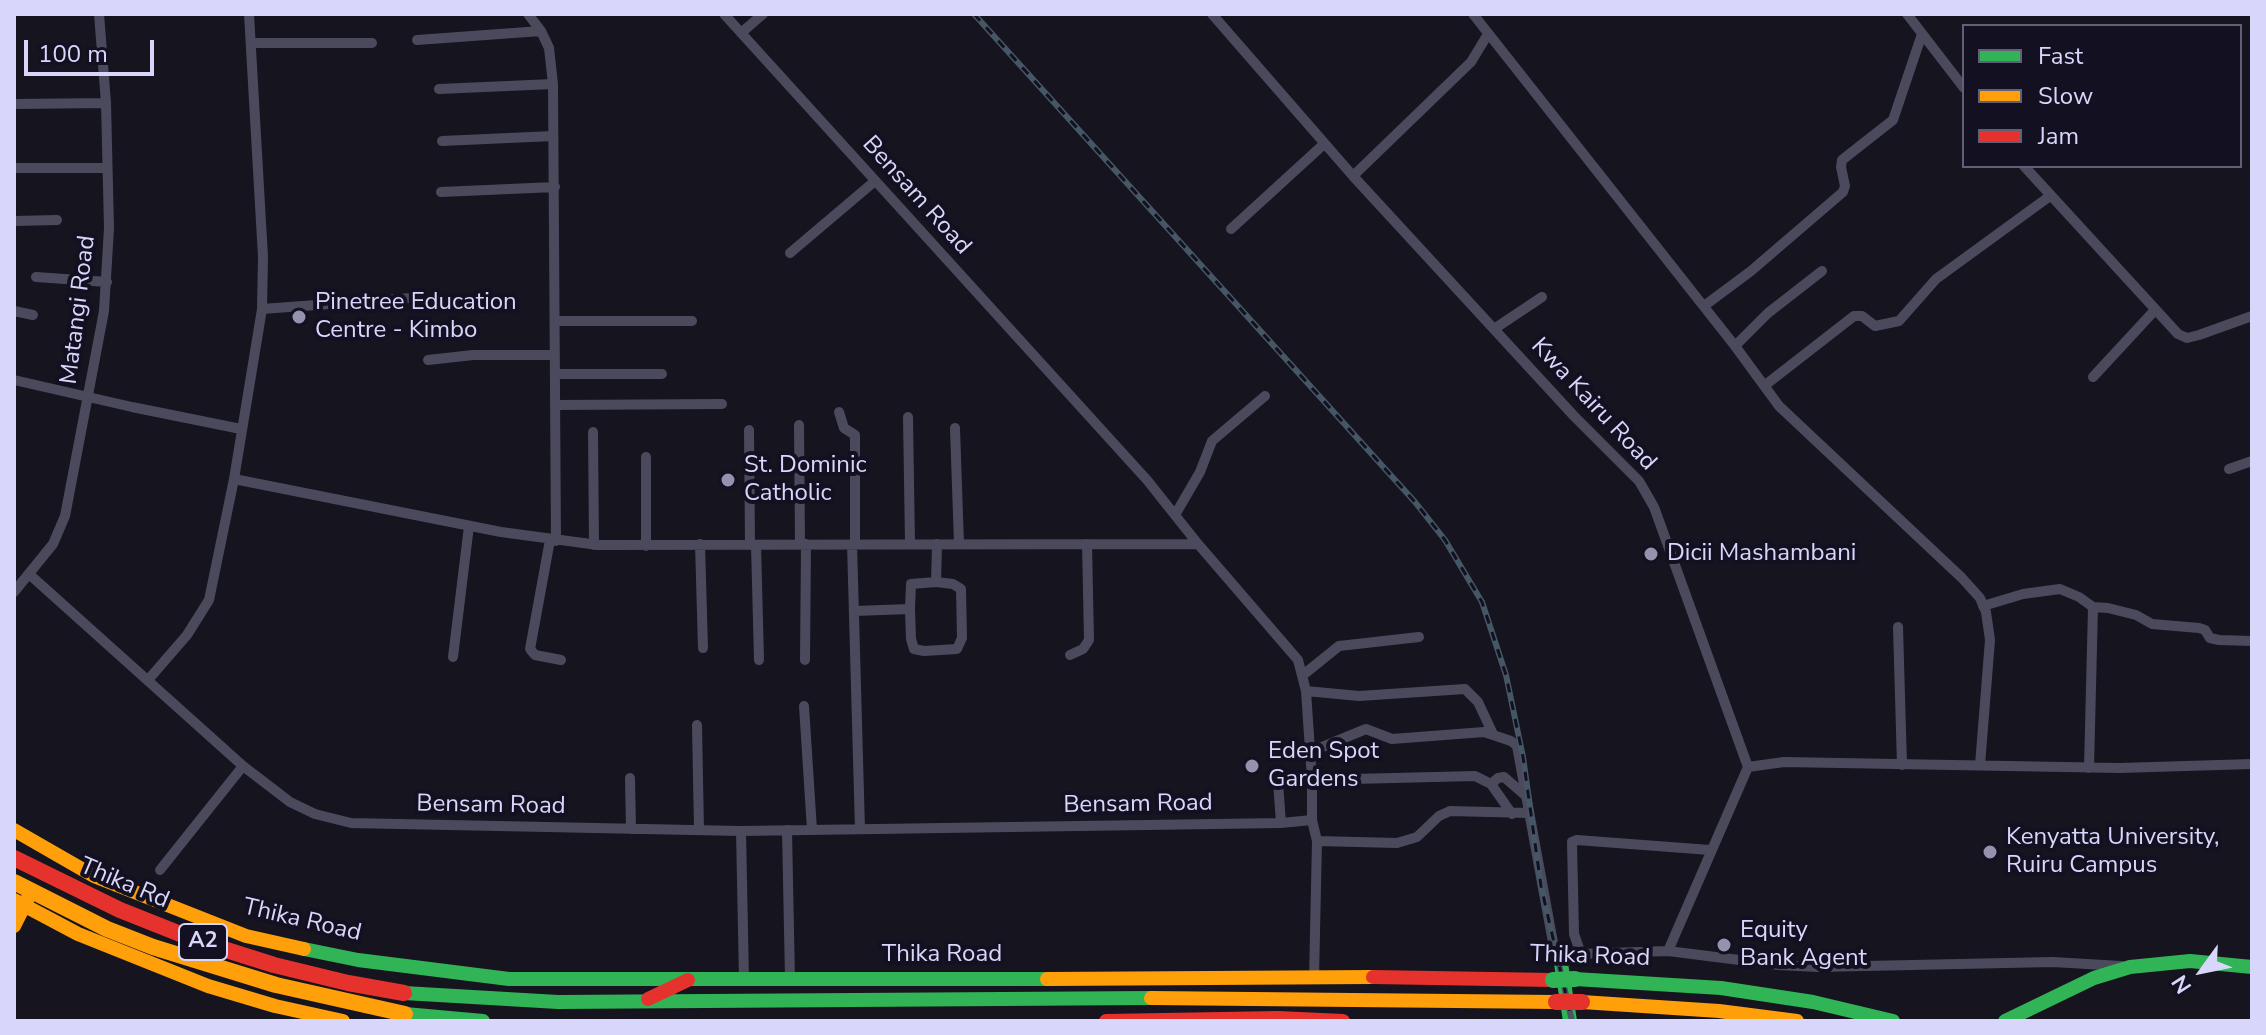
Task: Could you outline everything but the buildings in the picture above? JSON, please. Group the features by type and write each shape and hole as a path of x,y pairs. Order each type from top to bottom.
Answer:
{"main road":[{"name":"Thika Road","path":"14,830 94,876 246,936 358,960 509,979 1314,979 1403,976 1575,979 1721,988 1813,1002 1893,1021"},
{"path":"14,926 19,903 53,855"},
{"name":"Thika Rd","path":"14,858 106,904 198,941 274,965 404,993"},
{"name":"A2","path":"14,882 93,922 153,947 276,985 405,1014 483,1021"},
{"path":"19,903 78,934 208,986 275,1006 343,1021"},
{"path":"1560,957 1570,1021"},
{"path":"2005,1021 2094,978 2130,967 2190,961 2252,967"},
{"path":"641,1002 688,980"},
{"name":"Thika Road","path":"404,993 508,1000 641,1002 1177,998 1582,1002 1719,1011 1797,1021"},
{"path":"2040,1021 2049,999"},
{"path":"1106,1021 1278,1018 1343,1021"}],"street":[{"name":"Matangi Road","path":"14,592 60,529 89,397 107,282 106,103 99,14"},
{"path":"148,680 187,635 209,600 234,479 262,309 263,257 249,14"},
{"path":"528,14 549,48 553,84 556,405 553,540 530,649 535,655 561,660"},
{"name":"Bensam Road","path":"29,574 243,766 290,802 315,814 351,823 741,831 1281,823 1312,820 1306,691 1298,660 1136,469 724,14"},
{"path":"741,33 763,14"},
{"name":"Kwa Kairu Road","path":"1212,14 1353,176 1644,490 1654,507 1748,767"},
{"path":"1473,14 1793,421 1980,598 1990,640 1980,765"},
{"path":"1907,14 1962,85"},
{"path":"417,40 541,31"},
{"path":"1353,176 1471,62 1488,34"},
{"path":"1704,306 1751,271 1843,192 1842,160 1893,120 1922,34"},
{"path":"251,43 372,43"},
{"path":"439,89 553,84"},
{"path":"14,104 106,103"},
{"path":"442,141 553,136"},
{"path":"1231,229 1324,144"},
{"path":"14,168 107,168"},
{"path":"2026,168 2178,334 2187,338 2252,316"},
{"path":"790,253 875,181"},
{"path":"441,192 555,187"},
{"path":"1764,386 1854,316 1862,316 1879,327 1899,321 1936,279 2050,196"},
{"path":"14,221 57,220"},
{"path":"1735,346 1768,313 1822,271"},
{"path":"36,277 107,282"},
{"path":"1494,329 1542,297"},
{"path":"262,309 411,298"},
{"path":"2093,377 2155,310"},
{"path":"14,311 33,315"},
{"path":"555,321 692,321"},
{"path":"428,360 473,355 555,355"},
{"path":"555,374 662,374"},
{"path":"14,380 241,429"},
{"path":"1175,515 1196,481 1212,441 1265,396"},
{"path":"556,405 722,404"},
{"path":"839,412 844,428 855,435 853,544 860,829"},
{"path":"908,417 910,544"},
{"path":"799,425 805,660"},
{"path":"955,428 959,544"},
{"path":"749,430 759,660"},
{"path":"593,432 594,545"},
{"path":"646,457 646,546"},
{"path":"2229,469 2252,461"},
{"path":"234,479 469,526 594,545 1198,544"},
{"path":"453,657 469,526"},
{"path":"700,544 703,648"},
{"path":"936,582 937,544"},
{"path":"1070,655 1083,649 1089,640 1087,544"},
{"path":"936,582 953,584 961,589 960,646 946,650 914,649 910,609 911,584 936,582"},
{"path":"1983,606 2023,594 2060,589 2093,607 2136,615 2152,624 2199,628 2205,630 2210,638 2219,640 2252,641"},
{"path":"2089,768 2093,607"},
{"path":"855,611 910,609"},
{"path":"1898,627 1902,765"},
{"path":"1303,675 1339,646 1419,637"},
{"path":"1306,691 1359,696 1465,689 1478,702 1493,734"},
{"path":"804,706 812,830"},
{"path":"697,725 699,830"},
{"path":"1310,752 1366,729 1392,739 1484,732 1511,741 1517,746 1554,948 1560,957 1668,951 1818,967 2053,962 2130,967"},
{"path":"1668,951 1748,767 1784,762 2089,768 2252,764"},
{"path":"160,870 243,766"},
{"path":"1312,780 1475,776 1491,784 1512,814"},
{"path":"1491,784 1504,777 1526,796"},
{"path":"630,778 631,829"},
{"path":"1278,782 1281,823"},
{"path":"1317,841 1397,843 1417,837 1439,816 1450,811 1529,813"},
{"path":"1312,820 1317,841 1314,979"},
{"path":"787,830 790,980"},
{"path":"741,831 744,980"},
{"path":"1581,954 1574,934 1572,842 1710,850"}],"railway":[{"path":"974,14 1415,502 1445,540 1482,602 1506,675 1523,757 1541,886 1572,1021"}],"traffic: fast":[{"path":"304,949 358,960 509,979 1047,979"},
{"path":"1560,957 1570,1021"},
{"path":"2005,1021 2094,978 2130,967 2190,961 2252,967"},
{"path":"1575,979 1721,988 1813,1002 1893,1021"},
{"path":"1553,980 1575,979"},
{"path":"404,993 558,1002 1151,998"},
{"path":"405,1014 483,1021"}],"traffic: slow":[{"path":"14,830 94,876 246,936 304,949"},
{"path":"14,882 107,929 153,947 276,985 405,1014"},
{"path":"14,926 28,898"},
{"path":"14,900 78,934 208,986 275,1006 343,1021"},
{"path":"1047,979 1373,977"},
{"path":"1151,998 1556,1002"},
{"path":"1582,1002 1719,1011 1797,1021"}],"traffic: jam":[{"path":"14,858 120,910 198,941 274,965 404,993"},
{"path":"1373,977 1553,980"},
{"path":"648,999 688,980"},
{"path":"1556,1002 1582,1002"},
{"path":"1106,1021 1278,1018 1343,1021"}],"place":[{"name":"Pinetree Education Centre - Kimbo","path":"299,317"},
{"name":"St. Dominic Catholic","path":"728,480"},
{"name":"Dicii Mashambani","path":"1651,554"},
{"name":"Eden Spot Gardens","path":"1252,766"},
{"name":"Kenyatta University, Ruiru Campus","path":"1990,852"},
{"name":"Equity Bank Agent","path":"1724,945"}]}
